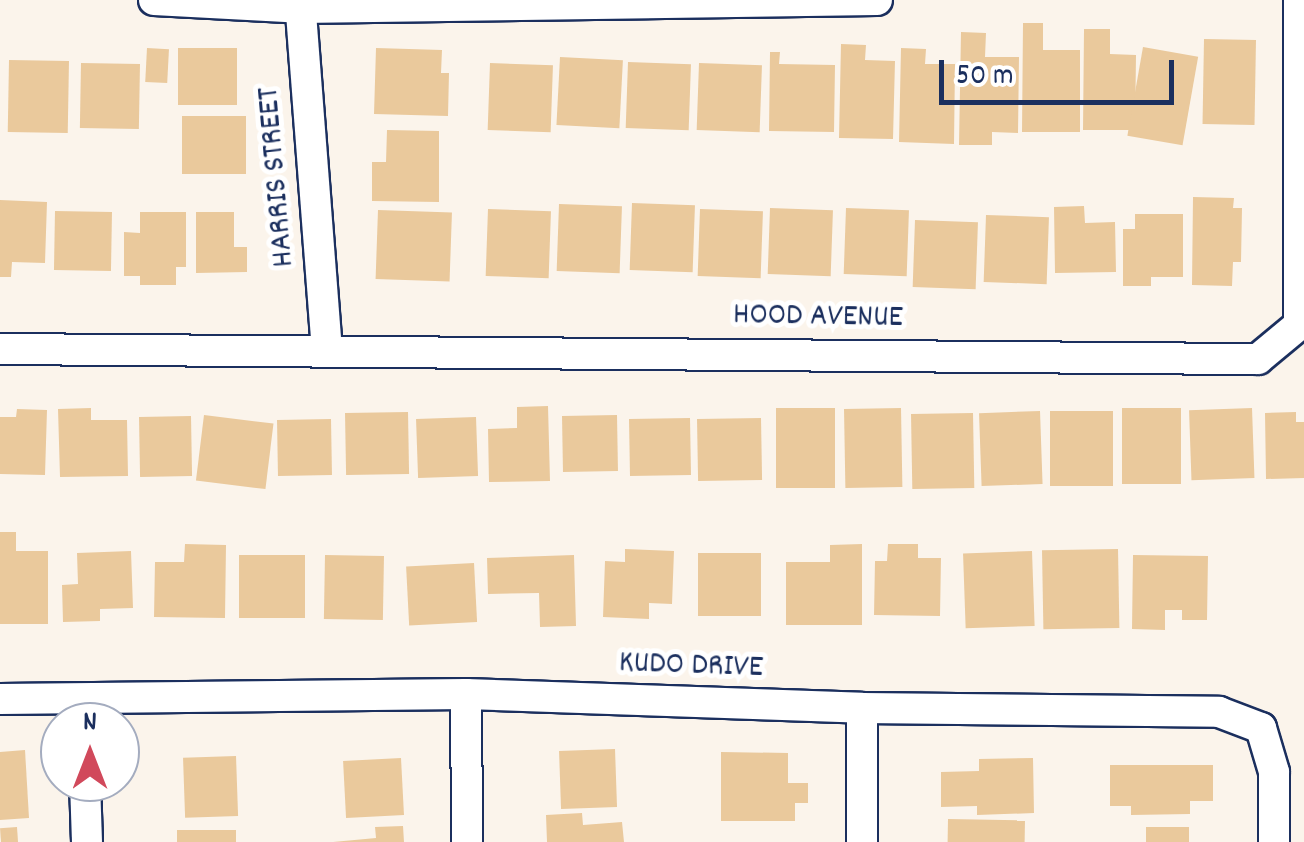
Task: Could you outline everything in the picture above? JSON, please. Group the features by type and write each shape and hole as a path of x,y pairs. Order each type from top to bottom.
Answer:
{"street":[{"path":"154,0 300,4 877,0"},
{"name":"HOOD AVENUE","path":"0,349 327,348 1258,358 1299,325 1299,0"},
{"name":"HARRIS STREET","path":"300,4 327,348"},
{"path":"466,694 467,842"},
{"name":"KUDO DRIVE","path":"140,708 466,694 862,708 1219,712 1261,728 1274,772 1274,842"},
{"name":"KUDO DRIVE","path":"0,699 40,704"},
{"path":"862,708 862,842"},
{"path":"86,802 87,842"}],"building":[{"path":"1023,23 1043,23 1043,50 1080,50 1080,132 1022,132"},
{"path":"1084,29 1110,29 1110,54 1136,55 1135,130 1083,130"},
{"path":"961,32 986,33 985,57 1019,57 1018,133 992,132 992,145 959,145"},
{"path":"1204,39 1256,40 1255,125 1203,124"},
{"path":"841,44 866,45 865,60 895,61 893,139 839,138"},
{"path":"1143,47 1198,57 1183,145 1127,136"},
{"path":"147,48 169,49 167,83 145,82"},
{"path":"178,48 237,48 237,105 178,105"},
{"path":"376,48 442,50 441,73 449,73 448,116 374,114"},
{"path":"901,48 926,49 925,64 955,64 954,144 899,142"},
{"path":"770,52 780,52 779,64 835,65 834,132 769,131"},
{"path":"560,57 623,60 619,128 556,125"},
{"path":"9,60 69,61 68,133 8,132"},
{"path":"628,62 691,64 689,130 626,128"},
{"path":"81,63 140,64 139,129 80,128"},
{"path":"490,63 553,65 551,132 488,130"},
{"path":"699,63 762,65 760,132 697,130"},
{"path":"182,116 246,116 246,174 182,174"},
{"path":"387,130 439,131 439,202 372,201 372,162 386,162"},
{"path":"1193,197 1234,198 1233,208 1242,208 1241,262 1233,262 1232,286 1192,285"},
{"path":"0,200 47,202 45,263 12,262 11,277 0,277"},
{"path":"632,203 695,205 693,272 630,270"},
{"path":"559,204 622,206 620,273 557,271"},
{"path":"1084,206 1085,223 1115,222 1116,272 1055,273 1054,207"},
{"path":"770,208 833,210 831,276 768,274"},
{"path":"846,208 909,210 907,276 844,274"},
{"path":"488,209 551,211 549,278 486,276"},
{"path":"700,209 763,211 761,278 698,276"},
{"path":"378,210 452,213 450,282 376,279"},
{"path":"55,211 112,212 111,271 54,270"},
{"path":"140,212 186,212 186,267 176,267 176,285 140,285 140,276 124,276 124,232 140,233"},
{"path":"196,212 234,212 234,247 247,247 247,272 196,273"},
{"path":"1135,214 1183,214 1183,277 1151,277 1151,286 1123,286 1123,229 1135,229"},
{"path":"986,215 1049,217 1047,284 984,282"},
{"path":"915,220 978,222 976,289 913,287"},
{"path":"548,406 550,481 489,482 488,429 517,428 517,407"},
{"path":"91,408 91,420 127,420 128,476 60,477 58,409"},
{"path":"776,408 835,408 835,488 776,488"},
{"path":"901,408 902,487 845,488 844,409"},
{"path":"1122,408 1181,408 1181,484 1122,484"},
{"path":"1252,408 1254,478 1191,480 1189,410"},
{"path":"17,409 47,410 45,475 0,474 0,417 16,417"},
{"path":"1040,411 1043,484 982,486 979,413"},
{"path":"1050,411 1113,411 1113,486 1050,486"},
{"path":"408,412 409,474 346,475 345,413"},
{"path":"1296,412 1296,422 1304,422 1304,478 1266,479 1265,413"},
{"path":"973,413 974,488 912,489 911,414"},
{"path":"204,415 273,424 265,489 196,481"},
{"path":"617,415 618,471 563,472 562,416"},
{"path":"191,416 192,476 140,477 139,417"},
{"path":"476,417 478,476 418,478 416,419"},
{"path":"690,418 691,475 630,476 629,419"},
{"path":"761,418 762,480 698,481 697,419"},
{"path":"331,419 332,475 278,476 277,420"},
{"path":"0,532 16,532 16,551 48,551 48,624 0,624"},
{"path":"185,544 226,545 225,618 154,617 155,562 184,562"},
{"path":"862,544 862,625 786,625 786,562 830,562 830,545"},
{"path":"888,544 918,544 918,558 941,558 940,616 874,615 875,561 887,561"},
{"path":"625,549 674,551 672,604 649,603 649,619 603,617 605,561 625,562"},
{"path":"1118,549 1119,628 1043,629 1042,550"},
{"path":"131,551 133,608 100,609 100,621 63,622 62,585 78,584 77,553"},
{"path":"1032,551 1035,626 966,628 963,553"},
{"path":"698,553 761,553 761,616 698,616"},
{"path":"239,555 305,555 305,618 239,618"},
{"path":"325,555 384,556 383,620 324,619"},
{"path":"574,555 576,626 540,627 539,593 488,594 487,558"},
{"path":"1133,555 1208,556 1207,620 1182,620 1182,610 1165,610 1165,630 1132,629"},
{"path":"474,563 477,622 409,625 406,567"},
{"path":"615,749 617,807 561,809 559,751"},
{"path":"25,750 29,818 0,820 0,752"},
{"path":"721,752 788,753 788,783 808,783 808,803 795,803 795,821 721,821"},
{"path":"236,756 238,816 185,818 183,758"},
{"path":"401,758 404,815 346,818 343,761"},
{"path":"1033,758 1034,813 977,815 977,806 941,807 941,772 979,771 979,759"},
{"path":"1110,765 1213,765 1213,801 1190,801 1190,814 1131,815 1131,806 1110,806"},
{"path":"582,813 583,825 622,822 624,842 547,842 546,815"},
{"path":"948,819 1025,820 1025,842 948,842"},
{"path":"403,826 404,842 333,842 376,838 375,827"},
{"path":"17,827 18,842 1,842 0,828"},
{"path":"1146,827 1189,827 1189,842 1146,842"},
{"path":"177,830 236,830 236,842 177,842"}]}
